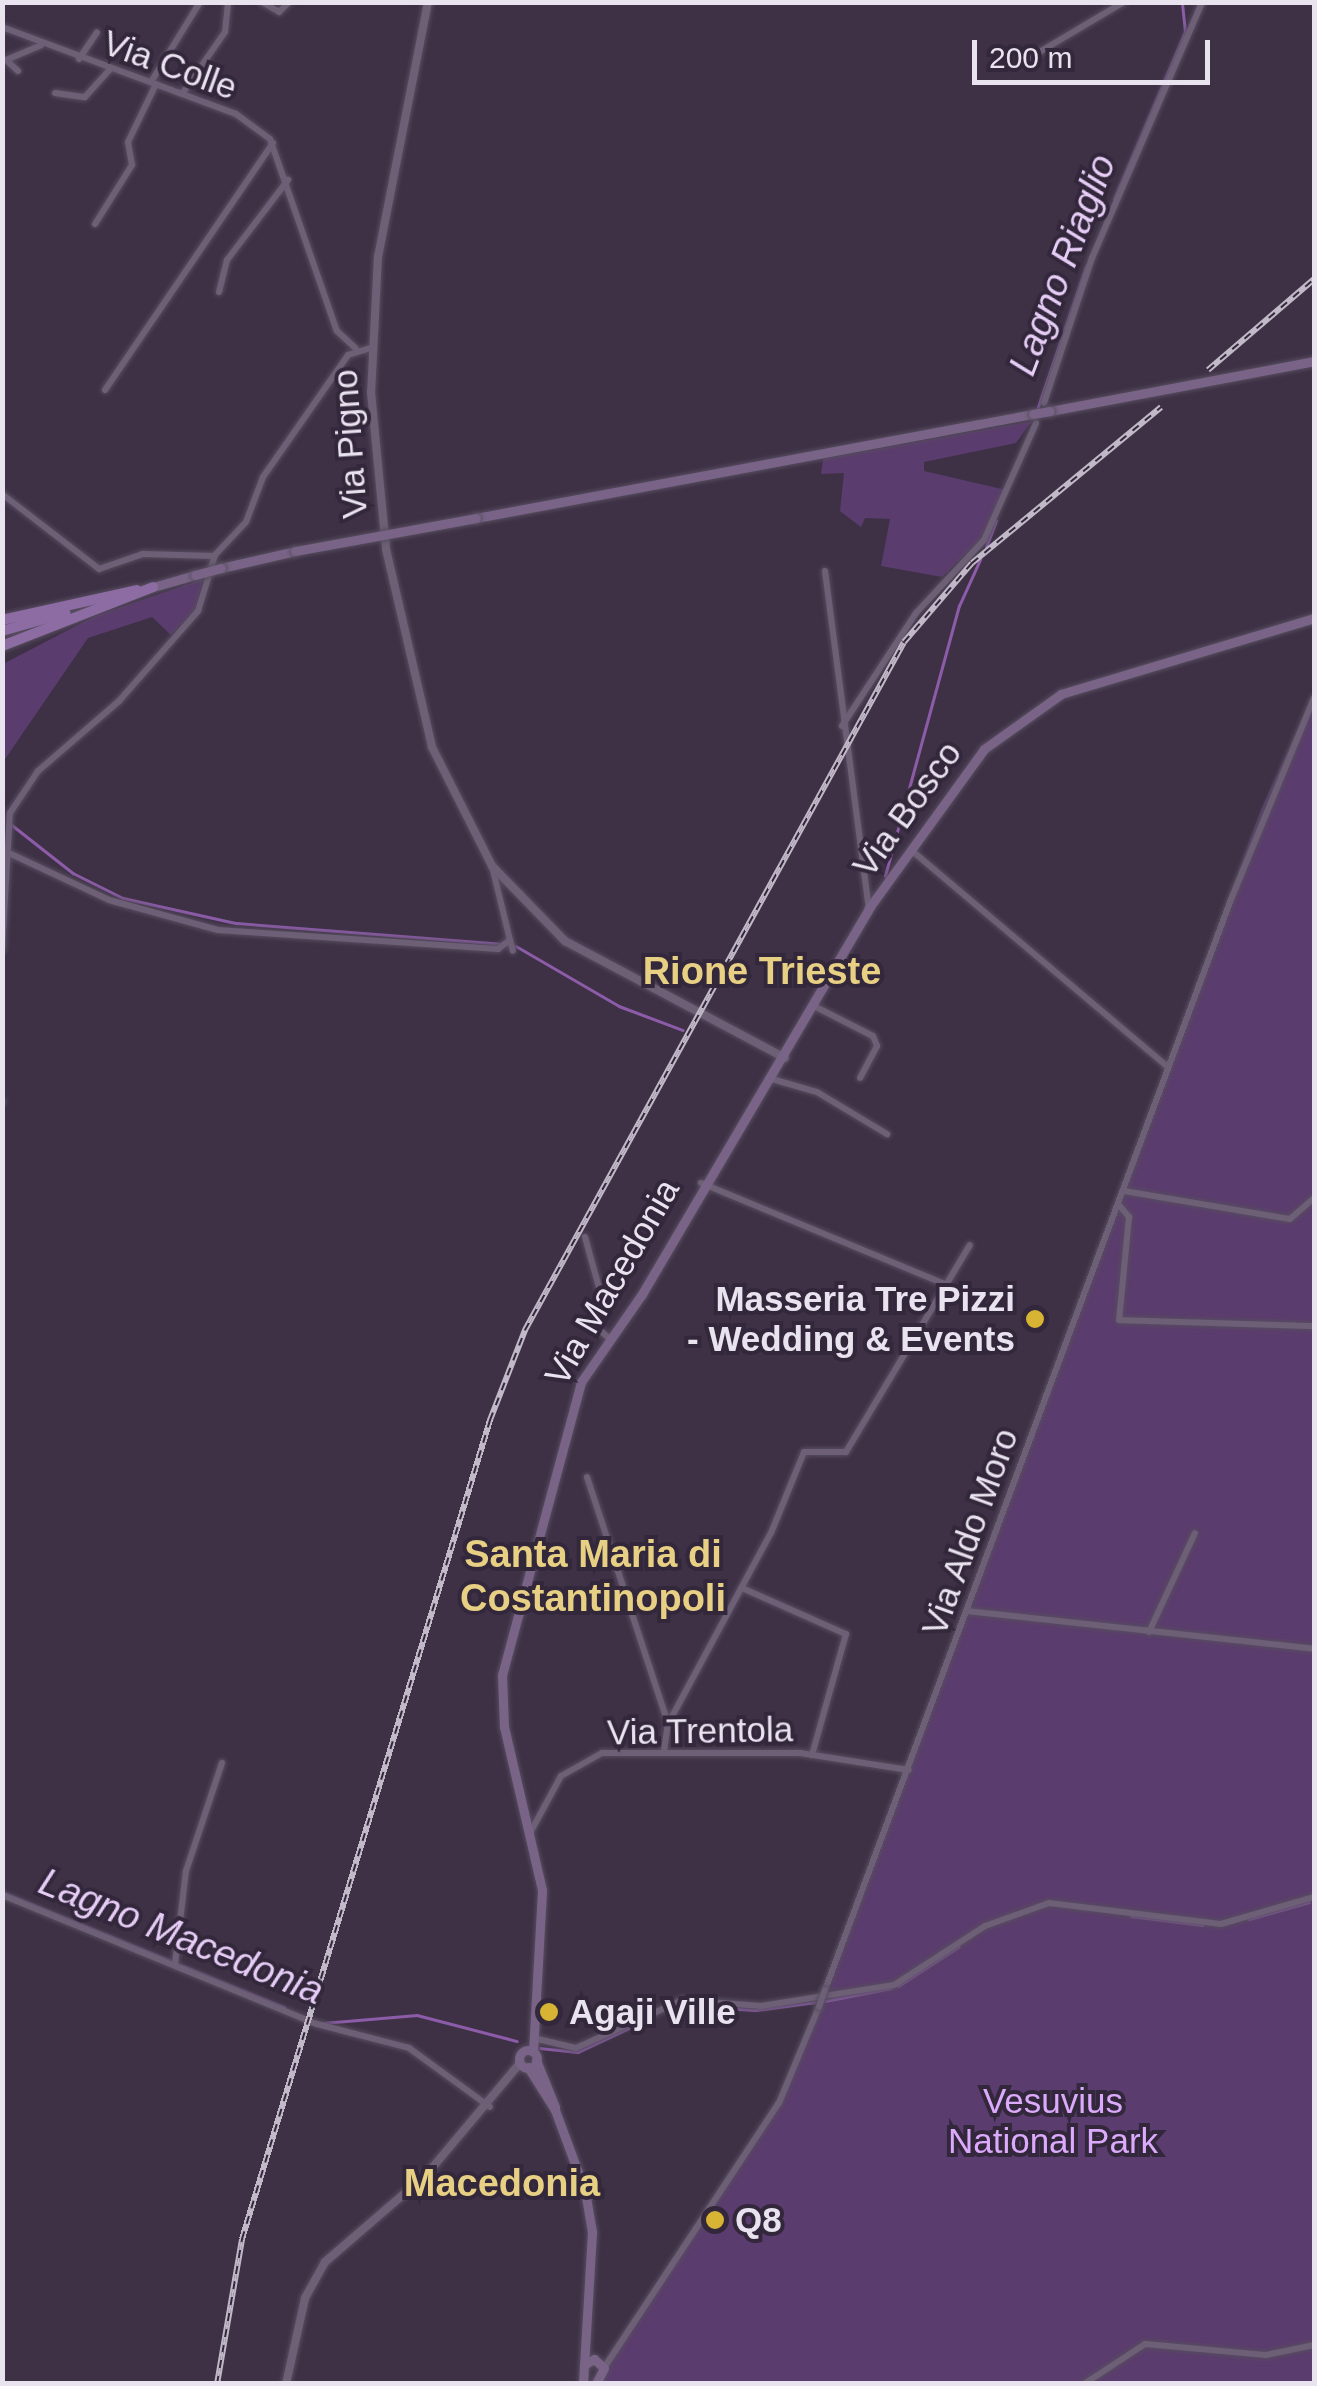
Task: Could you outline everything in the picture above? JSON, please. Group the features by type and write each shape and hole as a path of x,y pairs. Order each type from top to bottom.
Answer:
{"highway":[{"path":"2,620 152,587"},
{"path":"2,631 152,587"},
{"path":"2,646 152,587"}],"main road":[{"path":"152,587 295,551 1035,418 1047,407 1314,361"},
{"name":"Via Bosco","path":"785,1058 869,908 975,759 1040,704 1314,618"},
{"name":"Via Macedonia","path":"528,2059 542,1890 502,1709 506,1640 564,1425 609,1338 701,1183 785,1058"},
{"name":"Via Macedonia","path":"528,2059 534,2038 530,2025"},
{"path":"528,2059 555,2110 592,2232 582,2384"},
{"path":"585,2342 599,2363 596,2384"},
{"path":"584,2365 599,2363"}],"street":[{"path":"95,224 132,165 128,142 153,83 200,2"},
{"path":"182,94 225,32 228,2"},
{"path":"262,2 274,12 289,2"},
{"name":"Via Pigno","path":"428,2 380,243 371,348 376,486 420,702 446,786 492,866 565,941 785,1058"},
{"path":"1016,66 1124,2"},
{"path":"1047,407 1092,258 1198,4"},
{"name":"Via Colle","path":"2,28 236,114 273,143 289,179 337,332 355,348"},
{"path":"79,58 96,32"},
{"path":"18,71 6,60 42,44"},
{"path":"55,93 85,97 110,69"},
{"path":"105,390 273,143"},
{"path":"219,292 227,260 289,179"},
{"path":"2,950 12,854 5,826 10,813 38,772 119,701 198,611 215,556 246,522 263,477 355,348 371,348"},
{"path":"842,726 916,612 984,540 1035,418"},
{"path":"2,494 95,570 143,554 215,556"},
{"path":"825,571 842,726 869,908"},
{"name":"Via Aldo Moro","path":"599,2363 614,2352 780,2103 909,1770 1168,1067 1314,698"},
{"path":"911,850 1168,1067"},
{"path":"12,854 109,900 218,930 498,949 510,940"},
{"name":"Via Pigno","path":"492,866 513,951"},
{"path":"814,1006 873,1036 877,1046 860,1078"},
{"path":"772,1079 816,1092 887,1134"},
{"path":"701,1183 947,1286"},
{"path":"1124,1191 1290,1219 1314,1198"},
{"path":"1119,1205 1130,1217 1119,1320 1314,1326"},
{"path":"585,1237 600,1291 595,1326 609,1338"},
{"path":"664,1752 668,1724 742,1588 804,1452 846,1452 970,1246"},
{"path":"587,1477 668,1724"},
{"path":"1149,1632 1195,1533"},
{"path":"742,1588 846,1634 812,1754"},
{"path":"967,1611 1314,1649"},
{"name":"Via Trentola","path":"530,1832 548,1793 578,1762 602,1753 812,1754 909,1770"},
{"path":"175,1964 186,1871 222,1763"},
{"path":"2,1895 317,2024 357,2028 429,2056 490,2107"},
{"path":"534,2038 576,2048 682,2000 761,2006 894,1986 985,1926 1049,1902 1221,1924 1314,1896"},
{"name":"Via Macedonia","path":"286,2384 305,2298 325,2262 402,2199 490,2107 528,2059"},
{"path":"1084,2384 1144,2344 1266,2356 1314,2344"}],"green space":[{"path":"1032,421 1016,443 924,462 924,471 1006,490 981,539 942,577 881,566 890,519 865,518 861,527 840,511 844,473 821,474 823,459"},
{"path":"203,579 195,610 171,635 152,617 88,638 3,762 3,664 95,616"},
{"name":"Vesuvius National Park","path":"1314,692 1314,2383 589,2384 775,2105 806,2034 1261,810"}],"waterway":[{"name":"Lagno Riaglio","path":"1114,199 1185,32 1182,2"},
{"name":"Lagno Riaglio","path":"1037,410 1086,266"},
{"name":"Lagno Riaglio","path":"986,547 996,521"},
{"name":"Lagno Riaglio","path":"885,876 959,606 980,560"},
{"path":"12,825 73,873 123,898 236,923 503,944"},
{"path":"516,946 619,1006 683,1030"},
{"name":"Lagno Macedonia","path":"2,1892 284,2007"},
{"path":"1249,1919 1309,1902"},
{"path":"1131,1916 1202,1925"},
{"path":"898,1986 958,1947"},
{"path":"825,2001 891,1988"},
{"path":"681,2005 755,2010 817,2002"},
{"name":"Lagno Macedonia","path":"323,2023 417,2015 517,2041"},
{"path":"540,2048 578,2052 646,2020"}],"railway":[{"path":"1208,370 1314,279"},
{"path":"217,2384 242,2239 490,1420 525,1330 904,642 972,563 1161,407"}],"place":[{"name":"Masseria Tre Pizzi - Wedding & Events","path":"1035,1319"},
{"name":"Agaji Ville","path":"549,2012"},
{"name":"Q8","path":"715,2220"}],"district":[{"name":"Rione Trieste","path":"762,972"},
{"name":"Santa Maria di Costantinopoli","path":"593,1577"},
{"name":"Macedonia","path":"502,2184"}]}
